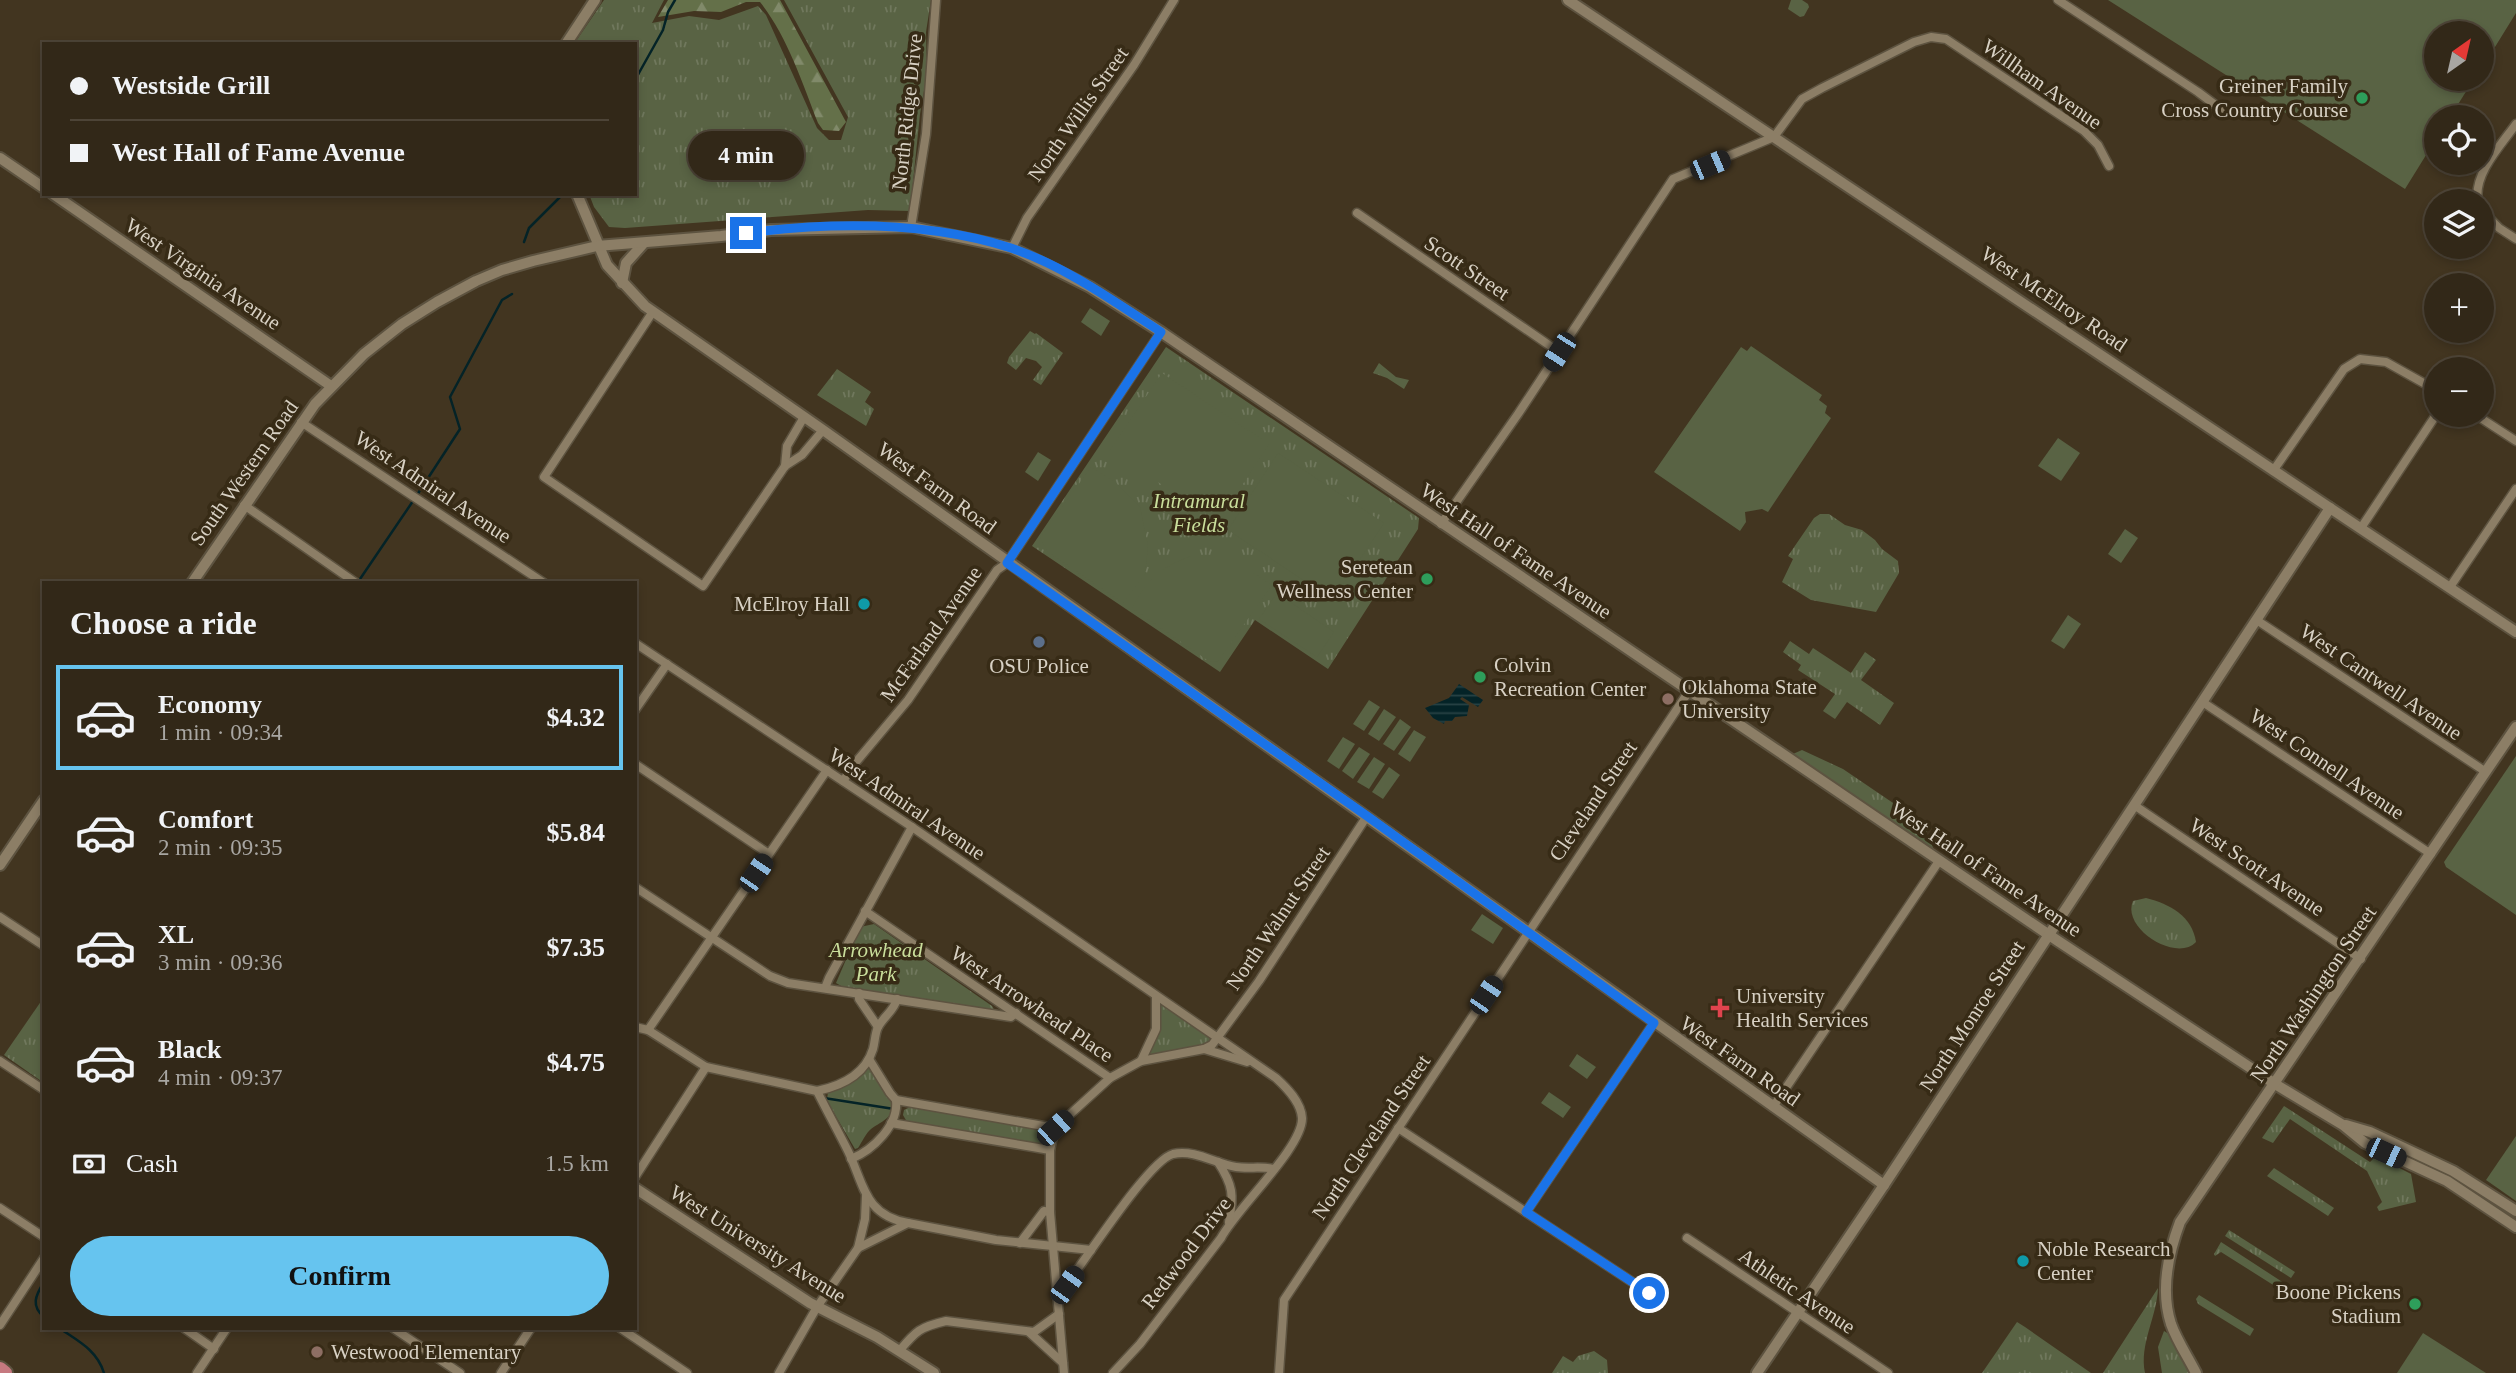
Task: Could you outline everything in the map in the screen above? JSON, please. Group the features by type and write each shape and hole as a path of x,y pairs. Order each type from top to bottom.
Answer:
{"highway":[{"path":"0,1369 5,1373"}],"street":[{"path":"567,42 594,0"},
{"name":"North Ridge Drive","path":"911,227 926,134 936,0"},
{"name":"North Willis Street","path":"1012,248 1027,218 1134,65 1174,0"},
{"name":"West McElroy Road","path":"1568,0 2516,632"},
{"path":"2058,0 2222,110"},
{"name":"Willham Avenue","path":"1774,137 1802,99 1914,41 1931,37 1946,39 2084,131 2098,145 2109,166"},
{"path":"2476,189 2516,124"},
{"path":"1441,524 1673,179 1774,137"},
{"path":"0,158 42,187"},
{"name":"West Virginia Avenue","path":"56,196 331,386"},
{"name":"West Farm Road","path":"578,196 607,265 652,313 823,430 1884,1185"},
{"name":"Scott Street","path":"1357,213 1559,352"},
{"path":"2494,222 2516,239"},
{"name":"West Hall of Fame Avenue","path":"597,246 643,244 771,230 911,227 1012,248 1072,277 1161,332 1939,861 2275,1084 2343,1125 2365,1143 2447,1181 2516,1227"},
{"path":"622,283 626,263 643,244"},
{"name":"South Western Road","path":"193,581 301,422 331,386 364,354 402,324 476,281 533,261 597,246"},
{"path":"652,313 544,477 703,586 785,466 802,455 823,430"},
{"name":"McFarland Avenue","path":"843,781 908,701 997,570 1007,563 1161,332"},
{"path":"2273,471 2344,369 2360,359 2386,362 2424,383"},
{"path":"785,466 787,446 804,417"},
{"name":"West Admiral Avenue","path":"301,422 541,581"},
{"path":"2361,528 2428,427"},
{"path":"2494,427 2516,441"},
{"path":"2450,587 2516,489"},
{"path":"244,505 354,581"},
{"name":"North Monroe Street","path":"1758,1371 2258,621 2330,508"},
{"name":"West Cantwell Avenue","path":"2258,621 2486,772"},
{"name":"West Admiral Avenue","path":"637,644 912,827 1257,1064"},
{"path":"637,707 667,664"},
{"name":"Cleveland Street","path":"1527,932 1689,691"},
{"name":"West Connell Avenue","path":"2203,703 2431,854"},
{"name":"North Washington Street","path":"2196,1373 2171,1322 2166,1292 2170,1248 2180,1222 2516,727"},
{"path":"637,765 769,854"},
{"path":"648,1030 827,770"},
{"path":"0,865 42,803"},
{"name":"West Scott Avenue","path":"2134,805 2361,958"},
{"name":"North Walnut Street","path":"1204,1049 1218,1038 1367,816"},
{"path":"825,988 828,978 912,827"},
{"path":"1773,1107 1939,861"},
{"path":"637,888 770,976 788,983 1011,1017 1016,1013"},
{"name":"West Arrowhead Place","path":"865,911 1110,1078"},
{"path":"0,917 42,945"},
{"name":"North Cleveland Street","path":"1279,1373 1284,1300 1527,932"},
{"path":"859,993 859,999 878,1027"},
{"path":"1141,1061 1156,1029 1156,997"},
{"path":"637,1027 648,1030 706,1067 817,1091 835,1087 857,1074 869,1059 878,1027 895,1006 897,999"},
{"path":"1526,1212 1654,1023"},
{"path":"1064,1373 1050,1212 1050,1150 1055,1128 1110,1078 1141,1061 1204,1049 1257,1064"},
{"path":"851,1159 883,1136 897,1109 896,1100 869,1059"},
{"path":"0,1060 42,1089"},
{"name":"Redwood Drive","path":"1112,1373 1148,1333 1221,1238 1229,1222 1286,1153 1300,1129 1302,1117 1290,1091 1257,1064"},
{"path":"637,1174 706,1067"},
{"path":"817,1091 866,1194 875,1208 885,1216 996,1240 1091,1250"},
{"path":"896,1100 1055,1128"},
{"path":"891,1122 1050,1150"},
{"name":"West Hall of Fame Avenue","path":"2343,1125 2370,1132 2453,1171 2516,1211"},
{"path":"1398,1128 1649,1293"},
{"path":"1057,1297 1135,1191 1165,1158 1174,1154 1205,1156 1238,1167 1261,1166 1274,1169"},
{"path":"1218,1162 1227,1176 1233,1194 1229,1222"},
{"name":"West University Avenue","path":"637,1189 817,1307 900,1350 934,1373"},
{"path":"779,1373 817,1307 858,1248 865,1219 866,1194"},
{"path":"0,1208 42,1236"},
{"path":"1020,1243 1044,1211 1050,1212"},
{"path":"858,1248 908,1223"},
{"name":"Athletic Avenue","path":"1687,1238 1888,1373"},
{"path":"0,1325 42,1261"},
{"path":"900,1350 915,1331 946,1321 1028,1331 1039,1330 1059,1314"},
{"path":"187,1330 214,1349"},
{"path":"197,1373 226,1330"},
{"path":"396,1330 460,1373"},
{"path":"500,1373 530,1330"},
{"path":"623,1330 687,1373"},
{"path":"1028,1331 1063,1363"}],"green space":[{"path":"604,0 664,0 652,23 689,16 719,20 758,6 766,15 817,128 829,140 841,140 848,117 784,0 931,0 926,32 927,73 910,211 868,210 609,227 594,207 590,196 637,196 637,42 575,42"},
{"path":"668,0 780,0 846,122 839,131 823,130 786,44 760,2 746,2 721,12 694,11 658,17"},
{"path":"1791,0 1802,0 1808,4 1804,16 1800,17 1788,9"},
{"name":"Greiner Family Cross Country Course","path":"2108,0 2516,0 2516,13 2494,49 2494,21 2424,21 2424,91 2466,91 2458,105 2424,105 2424,158 2405,189"},
{"path":"1090,308 1110,321 1101,336 1081,322"},
{"path":"1030,331 1063,353 1041,385 1033,380 1042,367 1036,361 1026,358 1016,370 1007,363"},
{"path":"1751,346 1822,395 1819,400 1827,406 1825,413 1831,418 1768,512 1762,509 1745,512 1746,522 1740,531 1654,472 1741,347 1747,351"},
{"name":"Intramural Fields","path":"1166,347 1419,518 1418,529 1328,669 1255,620 1220,672 1032,546"},
{"path":"1379,363 1396,377 1409,380 1404,389 1373,373"},
{"path":"837,369 871,392 865,402 874,409 866,426 817,395"},
{"path":"1162,373 1269,444 1218,522 1110,450"},
{"path":"2058,438 2080,453 2061,481 2038,466"},
{"path":"1038,452 1051,460 1038,481 1025,472"},
{"path":"1278,453 1384,523 1333,600 1228,530"},
{"path":"1091,467 1115,482 1140,507 1148,546 1145,574 1123,603 1048,552 1040,538"},
{"path":"1820,514 1829,514 1845,525 1862,530 1898,561 1899,573 1876,612 1811,600 1782,582 1793,559 1788,556 1814,518"},
{"path":"2125,529 2138,538 2121,563 2108,554"},
{"path":"1191,556 1220,556 1272,585 1218,661 1210,662 1132,608 1149,582 1171,565"},
{"path":"1277,593 1334,632 1317,657 1259,619"},
{"path":"2068,615 2081,624 2064,649 2051,641"},
{"path":"1790,641 1809,654 1813,648 1851,673 1865,652 1876,660 1861,680 1894,703 1880,725 1847,702 1835,719 1823,711 1835,694 1798,670 1801,665 1783,652"},
{"path":"1369,700 1380,707 1364,731 1353,724"},
{"path":"1384,709 1396,717 1379,741 1368,734"},
{"path":"1400,719 1411,727 1394,751 1383,744"},
{"path":"1414,730 1426,737 1410,762 1398,754"},
{"path":"1343,737 1355,744 1339,769 1327,761"},
{"path":"1359,747 1370,754 1353,779 1342,771"},
{"path":"1802,750 1843,769 1927,826 1927,834 1939,861 1786,757"},
{"path":"2516,756 2516,915 2446,867 2444,862"},
{"path":"1374,757 1385,764 1369,789 1357,782"},
{"path":"1389,767 1400,775 1383,799 1372,792"},
{"path":"2146,898 2171,908 2185,918 2196,942 2187,947 2176,948 2152,940 2135,922 2131,911 2133,901"},
{"path":"1482,914 1503,928 1493,944 1471,930"},
{"name":"Arrowhead Park","path":"874,924 992,1006 995,1011 843,987 836,983 860,927"},
{"path":"1156,997 1218,1038 1212,1045 1141,1061 1151,1043"},
{"path":"42,1000 42,1082 4,1055"},
{"path":"1577,1054 1596,1067 1587,1079 1569,1066"},
{"path":"868,1065 890,1099 892,1110 888,1117 869,1131 855,1149 827,1101 828,1091"},
{"path":"1549,1092 1571,1107 1563,1118 1541,1103"},
{"path":"912,1106 1045,1129 1050,1135 1043,1145 907,1122 903,1115 904,1110"},
{"path":"2284,1106 2370,1162 2375,1157 2380,1158 2411,1174 2416,1202 2379,1211 2377,1207 2382,1202 2367,1171 2290,1119 2273,1143 2262,1138"},
{"path":"2516,1136 2516,1201 2486,1180"},
{"path":"2274,1168 2334,1208 2328,1216 2267,1176"},
{"path":"2229,1230 2295,1272 2291,1278 2225,1236"},
{"path":"2221,1242 2287,1285 2280,1296 2275,1295 2278,1288 2221,1252 2215,1256"},
{"path":"2158,1288 2144,1352 2145,1373 2103,1373"},
{"path":"2199,1295 2254,1329 2250,1336 2198,1304 2196,1299"},
{"path":"2017,1322 2025,1327 2091,1373 1982,1373"},
{"path":"2164,1331 2172,1336 2189,1373 2162,1373 2158,1347"},
{"path":"2423,1333 2486,1373 2397,1373"},
{"path":"1594,1351 1607,1360 1608,1373 1552,1373 1563,1356 1573,1362 1578,1356"}],"water":[{"path":"1459,684 1483,700 1478,707 1462,697 1460,699 1469,705 1467,716 1455,717 1444,724 1433,718 1425,708 1449,698"}],"waterway":[{"path":"637,76 663,30 675,0"},
{"path":"524,242 529,228 561,196"},
{"path":"417,495 460,429 450,397 502,300 512,294"},
{"path":"359,581 413,501"},
{"path":"824,1098 894,1109"},
{"path":"42,1285 36,1301 37,1309 42,1315"},
{"path":"62,1330 92,1352 104,1373"}],"place":[{"name":"Greiner Family Cross Country Course","path":"2362,98"},
{"name":"Seretean Wellness Center","path":"1427,579"},
{"name":"McElroy Hall","path":"864,604"},
{"name":"OSU Police","path":"1039,642"},
{"name":"Colvin Recreation Center","path":"1480,677"},
{"name":"Oklahoma State University","path":"1668,699"},
{"name":"University Health Services","path":"1720,1008"},
{"name":"Noble Research Center","path":"2023,1261"},
{"name":"Boone Pickens Stadium","path":"2415,1304"},
{"name":"Westwood Elementary","path":"317,1352"}],"route":[{"path":"746,233 793,229 911,227 1012,248 1063,272 1161,332 1007,563 1367,816 1654,1023 1526,1212 1649,1293"}]}
